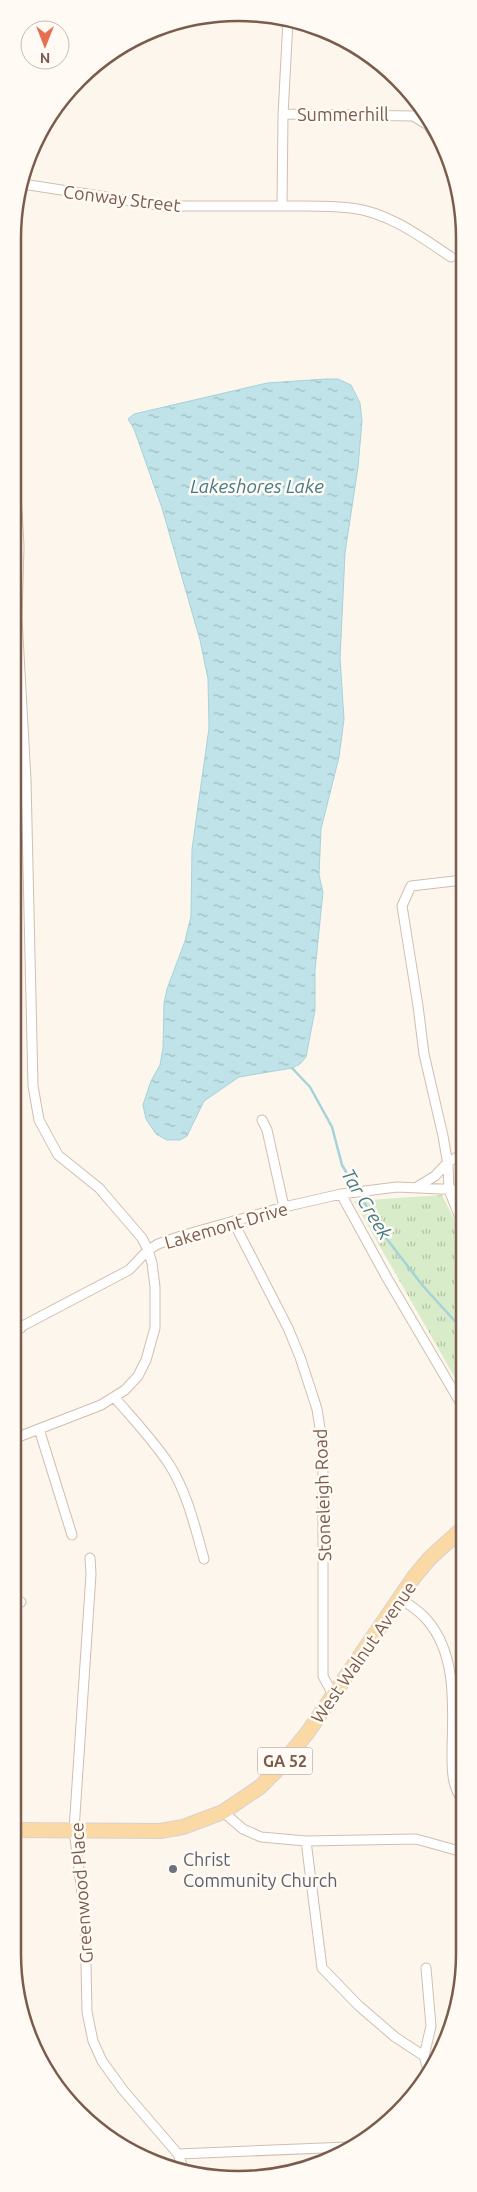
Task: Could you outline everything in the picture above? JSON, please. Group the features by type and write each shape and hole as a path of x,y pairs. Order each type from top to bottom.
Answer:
{"main road":[{"name":"West Walnut Avenue","path":"21,1830 160,1831 183,1827 223,1812 260,1786 291,1755 400,1598 430,1558 456,1534"}],"street":[{"path":"282,206 283,114 289,27"},
{"name":"Summerhill","path":"283,114 413,116 420,120"},
{"name":"Conway Street","path":"28,185 164,206 353,208 373,214 412,231 451,257"},
{"path":"21,690 26,780 33,1086 35,1103 39,1120 58,1155 99,1188 142,1238 152,1263 155,1288 155,1328 146,1360 138,1376 115,1398 21,1436"},
{"path":"456,881 411,886 402,906 424,1054 448,1162 449,1190 456,1209"},
{"path":"262,1120 267,1130 284,1207"},
{"path":"416,1188 435,1176 448,1162 456,1157"},
{"name":"Lakemont Drive","path":"21,1327 129,1270 148,1250 158,1244 233,1220 341,1194 398,1187 456,1190"},
{"path":"341,1194 387,1278 456,1395"},
{"name":"Stoneleigh Road","path":"233,1220 288,1328 317,1409 321,1430 323,1466 323,1676 333,1695"},
{"path":"115,1398 169,1464 178,1481 195,1525 204,1559"},
{"path":"39,1429 72,1535"},
{"name":"Greenwood Place","path":"90,1558 91,1574 74,1830 85,1917 87,2012 93,2041 112,2076 178,2154 181,2163"},
{"path":"400,1598 426,1618 437,1634 445,1651 453,1692 452,1774 456,1788"},
{"path":"223,1812 250,1833 261,1837 306,1842 416,1839 456,1850"},
{"path":"306,1842 322,1968 359,2006 395,2037 424,2056"},
{"path":"426,1968 431,2026 424,2056 426,2063"},
{"path":"178,2154 336,2147"}],"green space":[{"path":"442,1195 456,1224 456,1380 354,1201"}],"water":[{"name":"Lakeshores Lake","path":"338,379 351,385 360,403 362,421 358,467 345,553 340,658 344,719 339,757 321,829 319,875 323,892 315,970 315,1010 306,1057 300,1064 292,1068 239,1077 204,1101 187,1136 180,1140 167,1140 156,1134 146,1119 143,1105 151,1081 160,1065 163,1048 164,1003 167,989 185,941 191,916 192,849 209,728 208,679 200,640 162,508 134,429 128,419 134,414 267,383"}],"waterway":[{"name":"Tar Creek","path":"292,1068 310,1087 332,1127 342,1165 357,1190"},
{"name":"Tar Creek","path":"359,1194 383,1234 423,1286 456,1322"}],"place":[{"name":"Christ Community Church","path":"173,1869"}]}
